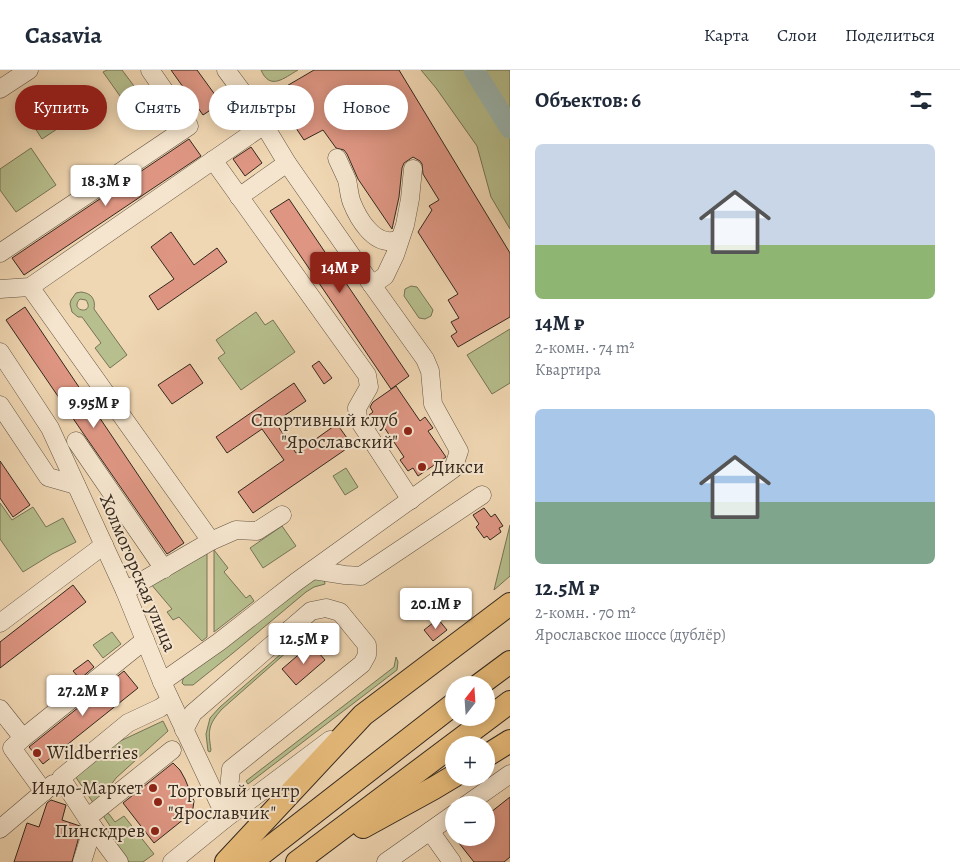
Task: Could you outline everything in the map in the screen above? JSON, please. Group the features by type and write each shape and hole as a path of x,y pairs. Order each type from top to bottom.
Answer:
{"main road":[{"path":"226,862 364,715 510,604"},
{"path":"491,676 510,662"},
{"path":"298,862 510,702"},
{"path":"251,862 445,711"},
{"path":"495,750 510,741"},
{"path":"298,862 445,781"}],"street":[{"path":"0,89 29,70"},
{"path":"0,252 189,126 150,70"},
{"path":"226,70 238,85"},
{"path":"0,289 30,287 257,130"},
{"path":"162,682 453,469 458,451 433,404 430,371 425,359 287,163 267,130"},
{"path":"337,158 346,179 352,202 367,228 375,236 383,240 392,241 400,238"},
{"path":"213,160 367,375 369,387 357,408 358,419 411,500"},
{"path":"239,197 287,163"},
{"path":"372,285 385,276 395,255 410,199 413,169"},
{"path":"30,287 212,541"},
{"name":"Холмогорская улица","path":"0,352 50,428 125,591 170,701 226,818"},
{"path":"0,405 48,477 76,485"},
{"path":"76,441 164,569"},
{"path":"313,570 362,576 482,495"},
{"path":"125,591 212,541 236,530 257,531 282,515"},
{"path":"0,623 104,545"},
{"path":"184,730 193,713 310,611 326,608 340,612 367,645 368,655 362,664 231,769 226,818"},
{"path":"44,792 12,748 145,640"},
{"path":"0,829 128,724 170,701"},
{"path":"0,709 23,738"},
{"path":"172,862 226,818 364,715"},
{"path":"82,862 90,823 172,750"},
{"path":"479,796 510,774"},
{"path":"61,778 90,823 119,862"},
{"path":"386,862 445,820"},
{"path":"430,831 452,862"}],"green space":[{"path":"107,70 122,70 133,85 117,85 117,92 103,72"},
{"path":"261,70 298,70 283,79 273,81 269,80"},
{"path":"421,70 510,70 510,229 491,197 477,146"},
{"path":"36,130 56,130 42,139"},
{"path":"31,148 56,185 16,212 0,190 0,169"},
{"path":"411,286 417,287 433,310 431,316 425,319 419,318 404,296 405,289"},
{"path":"76,293 85,293 92,297 94,309 127,355 110,368 95,348 101,343 82,317 78,317 72,312 70,304","holes":["80,299 86,300 88,308 85,310 79,309 77,303"]},
{"path":"256,312 265,325 273,320 295,352 241,390 218,358 225,353 216,340"},
{"path":"510,329 510,383 492,394 467,355"},
{"path":"346,468 358,487 345,495 333,476"},
{"path":"0,503 12,520 33,507 46,527 63,518 76,542 23,572 0,539"},
{"path":"510,525 510,576 494,590"},
{"path":"282,526 296,546 263,568 250,548"},
{"path":"207,548 207,637 202,641 179,617 173,620 167,612 172,609 150,583"},
{"path":"214,550 228,568 224,572 246,598 250,595 254,601 214,632"},
{"path":"324,579 325,584 314,587 306,592 193,685 184,685 182,683 186,676 308,581"},
{"path":"324,624 334,628 313,629 222,709 210,728 211,750 210,752 208,751 206,734 210,718 220,707 312,627"},
{"path":"112,632 121,644 103,658 93,645"},
{"path":"396,657 398,662 397,670 248,784 246,781 394,667"},
{"path":"163,721 168,731 116,778 100,800 94,804 75,776 116,743"},
{"path":"106,813 115,822 124,816 154,854 143,862 129,862 107,836 110,826 104,817"}],"building":[{"path":"171,70 197,70 209,86 209,111 203,115 199,109 199,85 182,85"},
{"path":"314,70 399,70 510,253 510,317 458,347 451,336 457,332 451,322 459,318 448,300 458,294 418,232 432,210 429,206 439,200 423,174 422,164 413,157 404,163 392,229 358,179 344,150 336,148 323,130 304,140 297,130 314,130 314,85 288,85"},
{"path":"189,139 201,156 24,275 12,258"},
{"path":"251,147 262,163 245,176 233,159"},
{"path":"289,199 409,376 391,389 270,211"},
{"path":"171,232 194,265 217,248 227,262 158,310 149,296 174,279 151,247"},
{"path":"25,307 184,543 167,554 6,320"},
{"path":"319,361 332,378 324,384 312,366"},
{"path":"190,364 203,383 172,404 158,385"},
{"path":"294,383 306,401 275,422 296,453 337,424 352,445 253,513 238,492 284,460 262,429 227,453 216,437"},
{"name":"Спортивный клуб \"Ярославский\"","path":"396,386 420,421 425,417 433,428 428,431 446,457 418,476 413,468 408,471 400,460 404,457 384,427 380,430 369,415 373,412 370,407 373,402"},
{"path":"0,461 30,505 13,517 0,498"},
{"path":"484,508 491,517 495,514 503,526 499,528 501,532 490,540 487,536 484,538 476,527 479,524 473,515"},
{"path":"73,585 86,602 0,668 0,642"},
{"path":"438,619 447,630 433,641 424,630"},
{"path":"311,644 325,660 296,685 282,669"},
{"path":"88,660 94,667 80,679 73,671"},
{"path":"124,671 138,688 43,764 29,747"},
{"name":"Торговый центр \"Ярославчик\"","path":"173,763 185,779 194,801 193,808 189,815 154,843 123,803"},
{"path":"510,797 510,857 504,862 474,862 461,846 495,846 495,809"},
{"path":"51,800 66,805 62,820 80,826 81,829 72,862 14,862 27,823 39,827 47,803"}],"waterway":[{"path":"474,70 510,128"},
{"path":"477,75 484,70"}],"place":[{"name":"Спортивный клуб \"Ярославский\"","path":"408,431"},
{"name":"Дикси","path":"422,467"},
{"name":"Wildberries","path":"37,753"},
{"name":"Индо-Маркет","path":"153,788"},
{"name":"Торговый центр \"Ярославчик\"","path":"158,802"},
{"name":"Пинскдрев","path":"155,831"}]}
